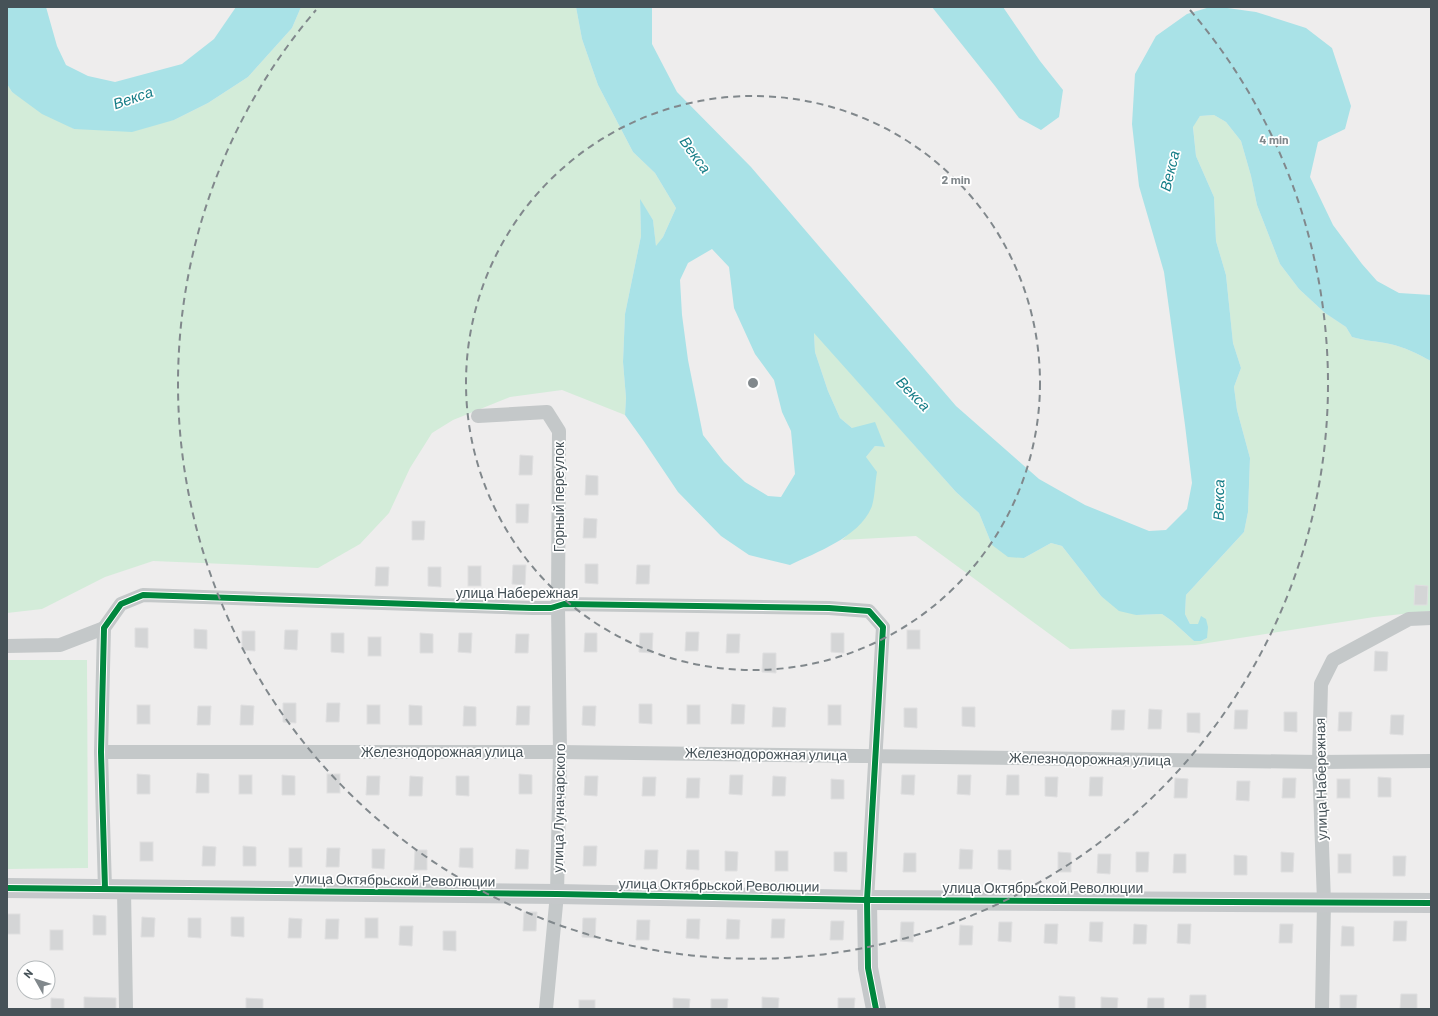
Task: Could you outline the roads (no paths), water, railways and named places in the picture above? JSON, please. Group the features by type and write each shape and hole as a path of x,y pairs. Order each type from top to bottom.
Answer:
{"street":[{"name":"Горный переулок","path":"478,416 547,412 559,431 558,606"},
{"name":"улица Набережная","path":"104,628 121,604 143,595 533,608 552,608 564,604 829,608 869,611 883,627 876,756"},
{"name":"улица Луначарского","path":"546,1009 557,894 560,752 558,606"},
{"name":"улица Набережная","path":"1322,1009 1324,902 1319,762 1321,684 1333,660 1409,619 1431,618"},
{"path":"7,646 60,645 104,628 101,752 126,1009"},
{"name":"Железнодорожная улица","path":"101,752 560,752 1319,762 1431,761"},
{"path":"876,756 867,900 868,968 876,1009"},
{"name":"улица Октябрьской Революции","path":"7,888 557,894 867,900 1431,903"}],"water":[{"name":"Векса","path":"7,7 46,7 57,46 66,65 88,76 115,82 182,64 214,39 236,7 301,7 292,28 248,77 208,103 174,120 132,132 74,129 42,114 12,92 7,84"},
{"name":"Векса","path":"576,7 652,7 652,44 677,92 751,167 956,406 1039,479 1085,505 1149,531 1166,530 1187,509 1192,483 1164,272 1139,186 1132,124 1135,74 1156,36 1187,14 1210,7 1256,12 1306,28 1332,48 1351,106 1345,129 1318,142 1310,177 1333,225 1362,264 1377,281 1399,293 1431,295 1431,361 1395,345 1352,337 1346,327 1325,313 1299,289 1280,264 1257,205 1251,176 1241,141 1226,122 1214,115 1200,116 1193,127 1196,156 1214,197 1216,241 1226,275 1233,343 1241,368 1234,387 1237,410 1250,458 1248,512 1244,532 1186,595 1185,614 1190,624 1198,624 1201,616 1206,619 1208,627 1207,638 1201,641 1194,641 1162,614 1136,615 1119,611 1101,596 1062,546 1051,543 1024,558 1008,557 992,545 979,513 956,492 814,333 815,352 828,391 840,418 852,428 875,422 885,447 875,446 866,457 877,472 872,506 866,517 848,535 825,549 790,565 749,555 721,536 678,492 625,415 626,398 623,362 625,314 641,236 640,199 653,220 656,246 663,237 676,208 655,173 633,152 598,85 582,39","holes":["712,249 729,267 734,308 755,354 774,380 782,412 791,431 795,474 781,497 768,496 745,482 724,462 703,435 688,360 682,315 680,280 688,263"]},
{"path":"932,7 1003,7 1040,61 1063,90 1059,117 1041,130 1019,118"}]}
